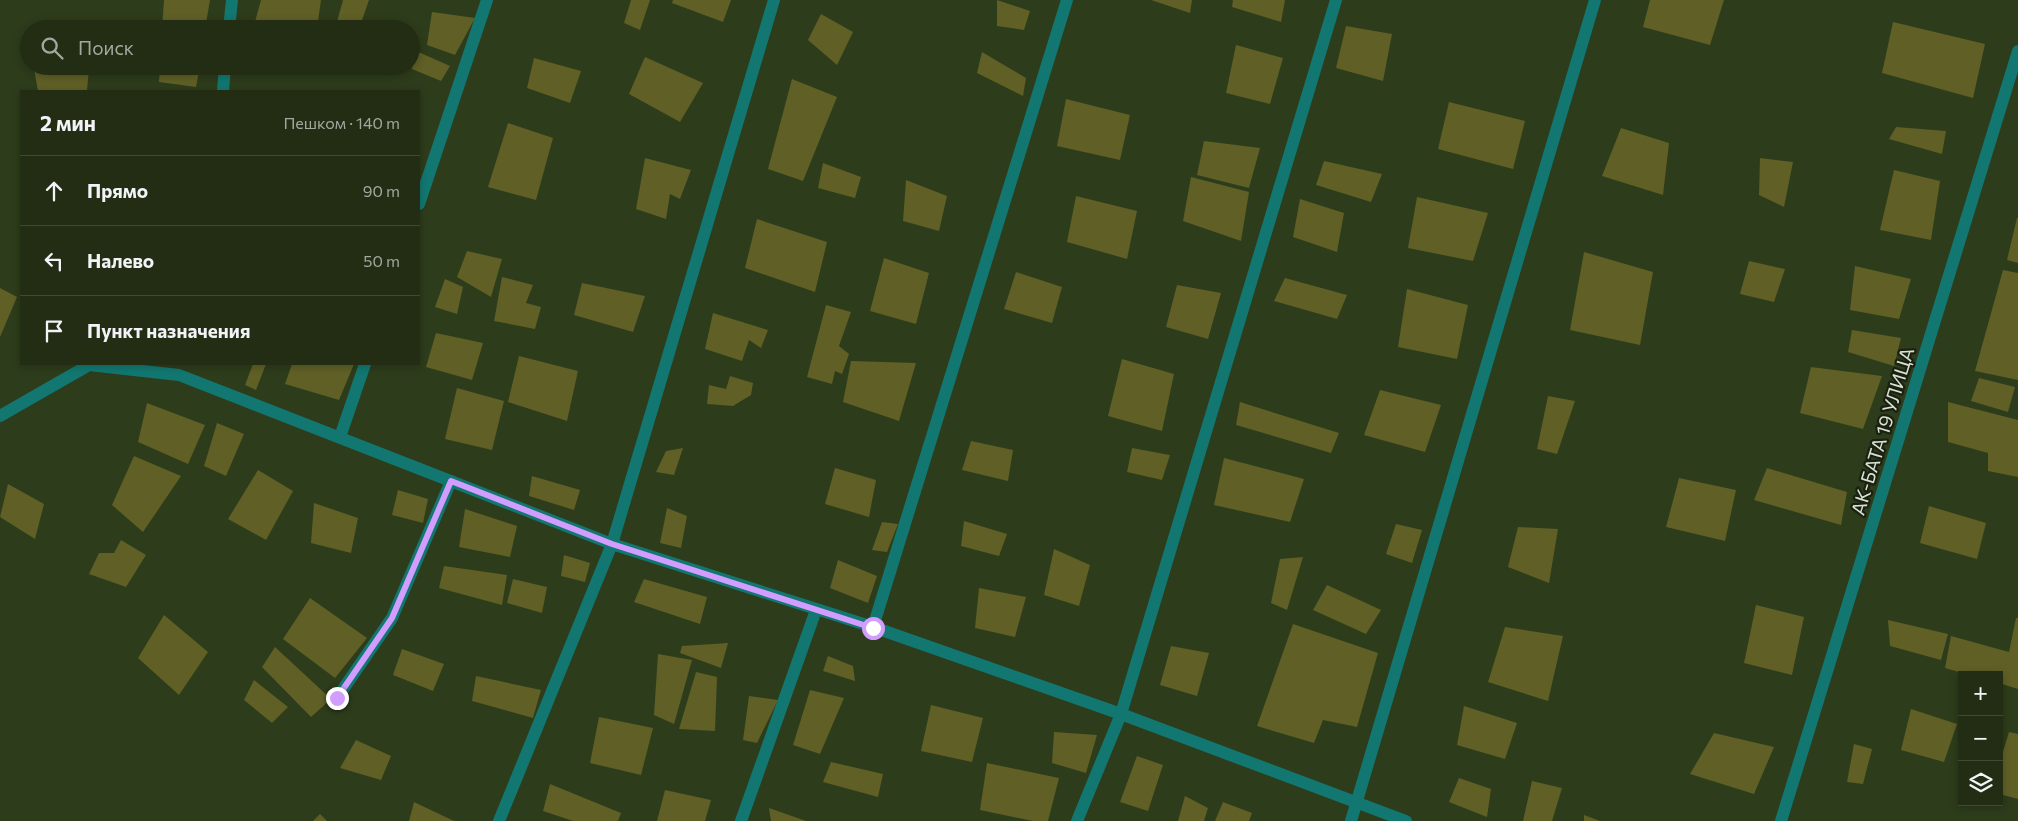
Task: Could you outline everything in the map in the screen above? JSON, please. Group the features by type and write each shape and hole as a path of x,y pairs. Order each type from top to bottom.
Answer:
{"street":[{"path":"230,20 232,0"},
{"path":"420,201 487,0"},
{"path":"499,821 612,544 774,0"},
{"path":"873,628 1067,0"},
{"path":"1077,821 1121,714 1336,0"},
{"path":"1351,821 1595,0"},
{"name":"АК-БАТА 19 УЛИЦА","path":"1781,821 2018,51"},
{"path":"223,90 224,75"},
{"path":"0,416 89,365 180,369 340,437 612,544 873,628 1121,714 1406,821"},
{"path":"340,437 365,365"},
{"path":"337,698 392,618 451,481"},
{"path":"741,821 816,610"}],"building":[{"path":"164,0 210,0 207,20 163,20"},
{"path":"261,0 321,0 318,20 255,20"},
{"path":"343,0 369,0 362,20 337,20"},
{"path":"631,0 650,0 640,30 624,23"},
{"path":"673,0 731,0 723,22 672,3"},
{"path":"997,0 1030,11 1024,30 997,26"},
{"path":"1151,0 1192,0 1190,13"},
{"path":"1233,0 1285,0 1281,22 1232,7"},
{"path":"1650,0 1724,0 1710,45 1643,27"},
{"path":"432,12 475,18 455,55 427,45"},
{"path":"821,14 853,32 837,65 808,40"},
{"path":"1893,22 1985,44 1973,98 1882,73"},
{"path":"1346,26 1392,34 1383,81 1336,68"},
{"path":"1236,45 1283,58 1270,104 1226,93"},
{"path":"982,52 1026,78 1023,96 977,73"},
{"path":"420,53 450,66 441,81 420,72"},
{"path":"645,57 703,83 680,122 629,94"},
{"path":"534,58 581,71 570,103 527,88"},
{"path":"35,75 88,75 87,90 38,90"},
{"path":"159,75 198,75 196,87 159,82"},
{"path":"792,79 837,97 803,181 768,169"},
{"path":"1066,99 1130,115 1120,160 1057,146"},
{"path":"1449,102 1525,121 1513,169 1438,149"},
{"path":"508,123 553,138 536,200 488,187"},
{"path":"1896,127 1946,131 1942,154 1889,139"},
{"path":"1621,128 1669,143 1663,195 1602,176"},
{"path":"1204,141 1260,148 1249,188 1197,175"},
{"path":"645,158 691,170 680,199 670,194 666,219 636,209"},
{"path":"1760,158 1793,162 1784,207 1759,195"},
{"path":"1324,161 1382,174 1371,202 1316,185"},
{"path":"823,163 861,177 855,198 818,188"},
{"path":"1894,170 1940,181 1931,240 1880,230"},
{"path":"1191,177 1249,192 1241,241 1183,221"},
{"path":"906,180 947,196 939,231 903,221"},
{"path":"1076,196 1137,211 1127,259 1067,242"},
{"path":"1417,197 1488,213 1473,261 1408,248"},
{"path":"1300,199 1344,213 1337,252 1293,237"},
{"path":"2018,218 2018,263 2007,260"},
{"path":"757,219 827,242 815,292 745,268"},
{"path":"467,251 502,259 491,297 457,277"},
{"path":"1584,252 1653,272 1640,345 1570,330"},
{"path":"884,258 929,273 916,324 870,311"},
{"path":"1749,261 1785,269 1774,302 1740,294"},
{"path":"1855,266 1911,279 1899,319 1850,310"},
{"path":"2003,270 2018,273 2018,380 1975,371"},
{"path":"1016,272 1062,287 1052,323 1004,309"},
{"path":"502,277 533,285 526,303 541,307 535,329 494,321"},
{"path":"1285,278 1347,295 1337,319 1274,301"},
{"path":"445,279 463,287 457,314 435,307"},
{"path":"582,283 645,296 633,332 574,315"},
{"path":"1177,285 1221,293 1208,339 1166,327"},
{"path":"0,288 17,297 0,337"},
{"path":"1407,289 1468,305 1457,359 1398,347"},
{"path":"826,305 851,312 839,346 849,354 842,374 835,371 832,384 807,377"},
{"path":"713,313 768,330 761,348 749,340 742,361 705,349"},
{"path":"1852,330 1901,338 1894,366 1848,352"},
{"path":"436,333 483,343 472,380 426,367"},
{"path":"519,356 578,371 567,421 508,402"},
{"path":"1122,359 1174,374 1162,431 1108,416"},
{"path":"851,361 916,363 899,421 843,402"},
{"path":"253,365 266,365 256,390 245,385"},
{"path":"292,365 354,365 339,400 285,384"},
{"path":"1811,367 1882,376 1863,429 1800,413"},
{"path":"730,376 753,383 751,395 733,406 707,404 709,385 726,389"},
{"path":"1979,378 2015,387 2008,412 1971,401"},
{"path":"457,388 504,401 492,450 445,439"},
{"path":"1380,390 1441,405 1425,452 1364,435"},
{"path":"1548,396 1575,401 1557,454 1537,449"},
{"path":"1240,402 1339,433 1331,453 1236,425"},
{"path":"1948,402 2018,420 2018,477 1988,471 1988,453 1948,442"},
{"path":"147,403 205,425 188,464 138,442"},
{"path":"217,423 244,434 226,476 204,466"},
{"path":"971,441 1013,450 1008,481 962,470"},
{"path":"683,448 674,475 656,472 666,451"},
{"path":"1132,448 1170,455 1162,480 1127,472"},
{"path":"134,456 181,476 143,532 112,505"},
{"path":"1224,458 1304,479 1290,522 1214,505"},
{"path":"835,468 876,480 869,517 825,504"},
{"path":"1767,468 1847,492 1841,525 1754,500"},
{"path":"258,470 293,491 266,540 228,519"},
{"path":"532,476 580,490 574,510 529,496"},
{"path":"1679,478 1736,490 1725,541 1666,527"},
{"path":"8,484 44,504 35,539 0,517"},
{"path":"398,490 428,499 423,523 392,515"},
{"path":"314,503 358,518 351,553 311,543"},
{"path":"1929,506 1986,523 1977,559 1920,543"},
{"path":"667,508 687,516 681,548 660,543"},
{"path":"465,509 517,526 510,557 459,547"},
{"path":"964,521 1007,534 999,556 961,546"},
{"path":"882,522 898,524 887,552 872,550"},
{"path":"1396,524 1422,530 1412,563 1386,554"},
{"path":"1518,527 1558,529 1549,583 1508,567"},
{"path":"121,540 146,555 126,587 89,574 99,553 114,553"},
{"path":"1054,549 1090,565 1079,606 1044,595"},
{"path":"564,555 590,563 585,582 561,576"},
{"path":"1303,557 1287,610 1271,603 1280,559"},
{"path":"838,560 877,576 868,603 830,588"},
{"path":"444,566 507,575 502,605 439,588"},
{"path":"513,579 547,587 542,613 507,603"},
{"path":"644,579 707,597 700,624 634,602"},
{"path":"1327,585 1381,610 1366,634 1313,610"},
{"path":"979,588 1026,597 1015,637 975,628"},
{"path":"310,598 367,638 335,678 283,639"},
{"path":"1756,605 1804,617 1792,675 1744,663"},
{"path":"164,615 208,652 179,695 138,658"},
{"path":"2016,618 2018,618 2018,689 2003,684 2003,671 1958,672 1945,668 1951,636 2009,652"},
{"path":"1888,620 1948,634 1941,660 1890,646"},
{"path":"1293,624 1378,653 1357,727 1323,720 1314,743 1257,726"},
{"path":"1505,627 1563,636 1548,701 1488,682"},
{"path":"728,643 721,668 680,653 682,646"},
{"path":"1171,646 1209,653 1197,696 1160,685"},
{"path":"275,647 331,699 311,717 262,667"},
{"path":"402,649 444,664 433,691 393,675"},
{"path":"658,654 692,660 674,724 654,715"},
{"path":"828,656 853,666 855,681 823,671"},
{"path":"696,672 717,677 715,731 679,729"},
{"path":"476,676 541,690 533,718 472,701"},
{"path":"254,680 288,707 272,723 244,700"},
{"path":"810,690 844,698 820,754 793,745"},
{"path":"749,696 778,700 757,743 743,740"},
{"path":"931,705 983,718 972,762 921,751"},
{"path":"1464,706 1517,723 1505,759 1457,745"},
{"path":"1911,709 1957,724 1944,762 1901,750"},
{"path":"599,717 653,728 641,775 590,763"},
{"path":"1054,732 1097,735 1086,773 1052,763"},
{"path":"2009,732 2018,734 2018,799 2003,795 2003,752"},
{"path":"1714,733 1774,747 1754,794 1690,774"},
{"path":"356,740 391,756 381,780 340,768"},
{"path":"1854,744 1872,749 1863,784 1847,782"},
{"path":"1137,756 1163,765 1148,811 1120,802"},
{"path":"831,762 883,774 878,797 823,782"},
{"path":"987,763 1059,778 1048,821 1033,821 980,810"},
{"path":"1459,778 1491,789 1487,817 1449,802"},
{"path":"1532,781 1562,788 1552,821 1523,821"},
{"path":"550,784 621,813 618,821 573,821 543,811"},
{"path":"665,790 711,800 705,821 657,821"},
{"path":"1185,796 1208,808 1204,821 1178,821"},
{"path":"414,802 454,821 409,821"},
{"path":"1223,802 1252,813 1249,821 1215,821"},
{"path":"769,808 806,821 771,821"},
{"path":"320,814 327,821 313,821"},
{"path":"1584,815 1600,821 1584,821"}],"route":[{"path":"337,698 392,618 451,481 612,544 873,628"}]}
